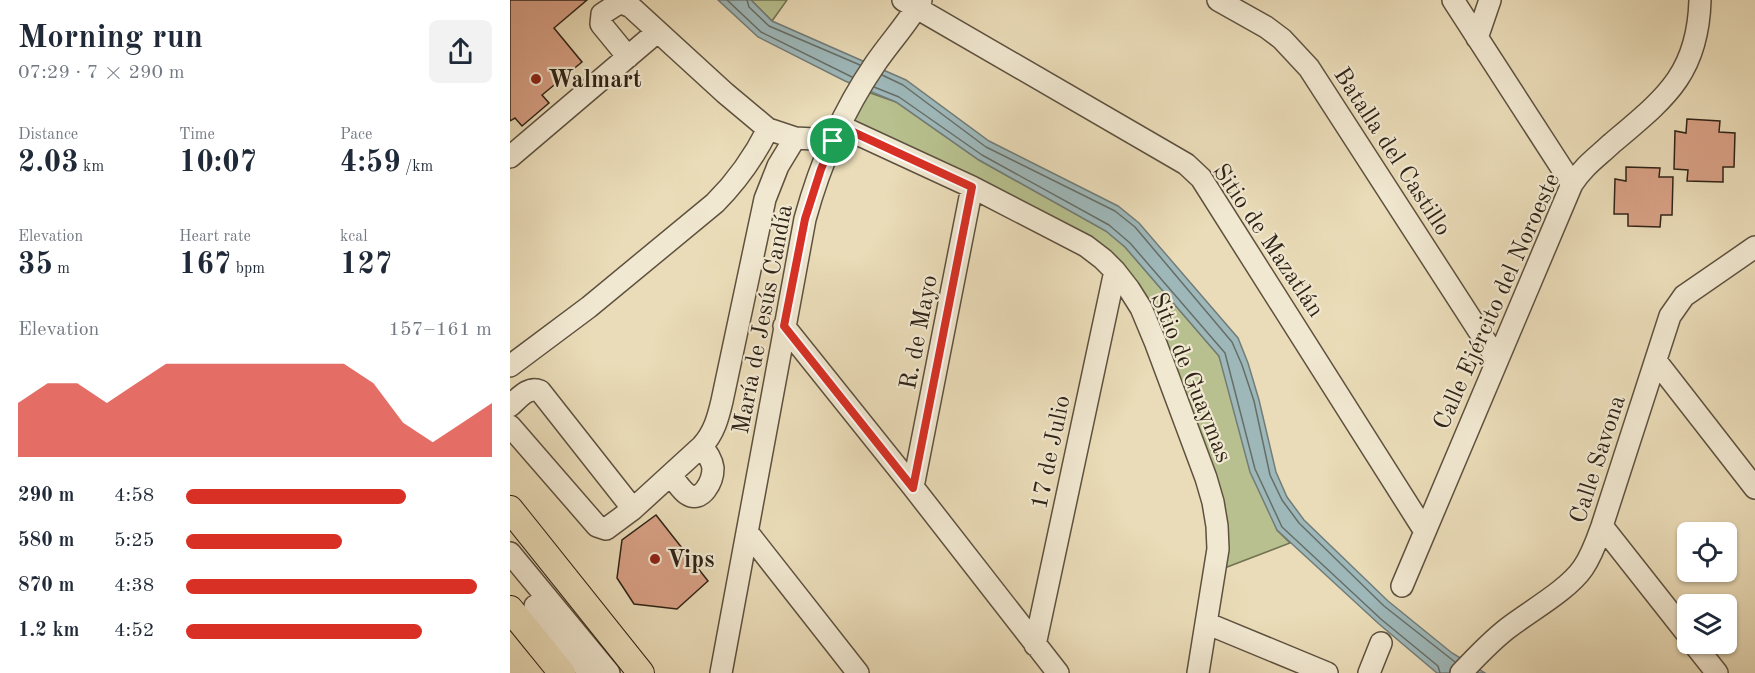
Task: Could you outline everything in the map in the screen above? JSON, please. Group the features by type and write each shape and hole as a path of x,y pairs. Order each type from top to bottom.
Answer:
{"main road":[{"path":"510,509 641,673"},
{"path":"510,609 562,673"}],"street":[{"name":"Batalla del Castillo","path":"1218,0 1266,27 1282,39 1309,68 1497,359"},
{"path":"1453,0 1572,184"},
{"path":"1477,38 1490,0"},
{"name":"Calle Ejército del Noroeste","path":"1402,586 1572,184 1582,169 1664,99 1679,79 1697,38 1700,0"},
{"name":"María de Jesús Candía","path":"721,673 805,219 821,169 836,133 860,89 914,2"},
{"name":"Sitio de Mazatlán","path":"914,2 1186,164 1201,178 1424,530"},
{"path":"628,57 601,24 603,14 622,3 627,4 768,129 795,138 836,133"},
{"path":"510,157 657,32"},
{"path":"510,366 589,307 715,203 749,164 768,129"},
{"name":"Sitio de Guaymas","path":"836,133 972,187 1086,246 1115,271 1129,289 1141,308 1213,502 1218,549 1198,673"},
{"path":"510,426 597,526 606,529 633,509 702,446 710,437 716,424 722,401 765,199 778,166 795,138"},
{"name":"R. de Mayo","path":"913,488 972,187"},
{"name":"Calle Savona","path":"1461,673 1486,646 1507,628 1564,587 1582,570 1594,549 1602,526 1670,316 1677,305 1694,288 1754,250"},
{"name":"17 de Julio","path":"1035,645 1115,271"},
{"path":"784,326 1058,673"},
{"path":"1656,361 1755,488"},
{"path":"510,405 527,391 532,389 540,392 633,509"},
{"path":"670,476 686,493 692,496 704,491 709,485 713,470 711,461 702,446"},
{"path":"1602,526 1677,621"},
{"path":"748,533 858,673"},
{"path":"510,553 609,673"},
{"path":"510,576 589,673"},
{"path":"1206,623 1328,673"},
{"path":"1369,673 1381,643"},
{"path":"1702,654 1717,673"}],"green space":[{"path":"751,0 787,0 772,21"},
{"path":"859,89 896,102 979,160 1106,231 1125,247 1219,356 1277,530 1290,543 1214,572 1218,549 1156,344 1103,259 840,126"}],"water":[{"path":"718,0 751,0 772,21 906,80 989,141 1118,206 1139,223 1238,338 1259,400 1276,472 1287,497 1304,520 1388,601 1452,653 1485,673 1437,673 1379,624 1277,530 1250,472 1219,356 1125,247 1106,231 979,160 896,102 845,81 758,37"}],"building":[{"name":"Walmart","path":"510,0 587,0 554,28 582,62 542,95 549,103 522,126 515,118 510,121"},
{"path":"1687,119 1720,121 1719,132 1735,133 1734,167 1723,167 1723,182 1687,181 1688,170 1674,169 1675,131 1686,133"},
{"path":"1626,167 1660,168 1659,177 1673,177 1672,215 1661,215 1660,227 1628,226 1628,214 1614,214 1615,179 1626,181"},
{"name":"Vips","path":"656,515 708,581 677,609 634,604 617,578 622,540"}],"place":[{"name":"Walmart","path":"536,79"},
{"name":"Vips","path":"655,559"}],"route":[{"path":"840,126 972,187 913,488 784,326 805,219 812,193 833,141 840,126"}]}
